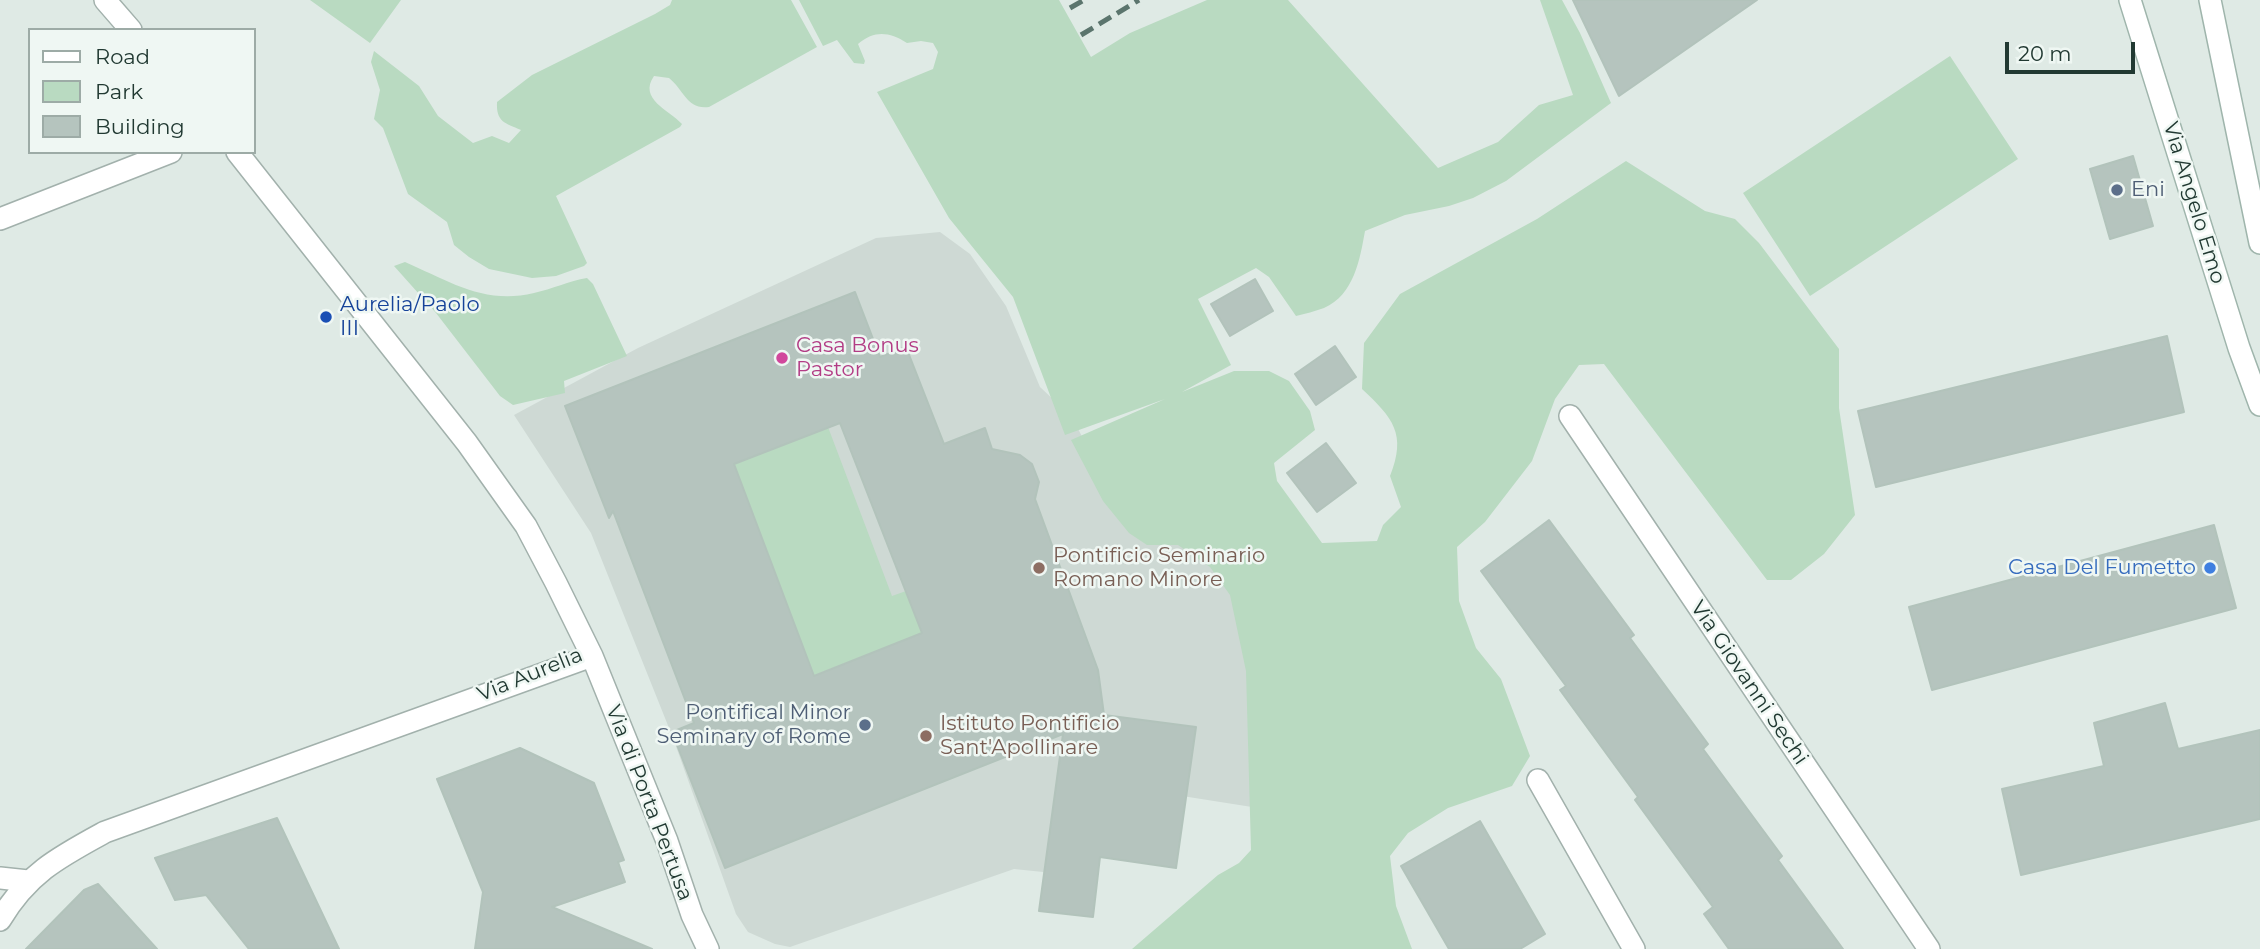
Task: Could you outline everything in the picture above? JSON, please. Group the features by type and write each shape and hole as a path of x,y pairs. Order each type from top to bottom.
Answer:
{"street":[{"path":"106,0 129,28"},
{"name":"Via Angelo Emo","path":"2130,0 2235,335 2260,405"},
{"path":"2210,0 2260,243"},
{"path":"0,219 166,154"},
{"name":"Via Aurelia","path":"0,920 28,881 72,849 121,825 592,656 547,564 509,502 467,443 239,154"},
{"name":"Via Giovanni Sechi","path":"1570,416 1929,949"},
{"name":"Via di Porta Pertusa","path":"592,656 667,841 698,931 708,949"},
{"path":"1538,780 1634,949"},
{"path":"0,878 28,881"}],"shaded area":[{"name":"Pontificio Seminario Romano Minore","path":"940,232 970,254 1006,306 1040,387 1072,417 1122,515 1197,543 1234,593 1271,810 1068,778 1053,873 1014,869 790,947 775,944 748,932 736,914 673,738 591,533 514,415 638,348 876,238"}],"green space":[{"path":"310,0 401,0 370,43"},
{"path":"672,0 791,0 817,47 709,107 691,102 669,78 654,76 650,84 652,98 682,124 680,127 556,196 587,263 584,266 556,276 532,278 489,269 454,245 447,222 408,194 383,128 374,119 380,90 371,62 374,51 419,86 438,116 473,143 492,136 509,143 521,130 500,118 497,102 532,75 655,14 670,5"},
{"path":"799,0 1059,0 1091,57 1130,33 1207,0 1288,0 1438,168 1498,142 1539,105 1573,95 1540,0 1562,0 1611,103 1506,181 1473,198 1405,215 1365,231 1358,264 1349,285 1334,302 1324,308 1296,316 1269,277 1256,268 1198,299 1231,365 1182,392 1234,371 1269,371 1289,381 1310,411 1315,430 1274,463 1277,481 1322,543 1377,541 1383,525 1401,507 1390,476 1395,461 1397,438 1389,418 1362,389 1364,343 1400,294 1537,219 1626,161 1705,211 1735,219 1759,243 1839,349 1839,408 1855,515 1824,554 1791,580 1767,580 1604,364 1579,365 1555,399 1532,461 1485,522 1457,547 1459,601 1476,648 1501,679 1530,756 1512,786 1448,808 1408,833 1390,856 1396,906 1412,949 1132,949 1218,875 1239,863 1251,850 1246,671 1230,595 1210,567 1178,545 1147,545 1129,533 1103,501 1071,440 1165,399 1065,435 1013,297 949,218 877,92 933,69 938,52 933,43 907,43 882,34 870,36 858,44 864,64 854,63 837,40 823,46"},
{"path":"1950,56 2018,159 1810,296 1743,193"},
{"path":"405,262 467,289 499,296 534,293 587,278 593,284 627,356 564,381 565,393 513,405 500,396 436,313 394,266"},
{"path":"828,427 892,596 906,591 922,633 771,692 801,643 751,509 689,481"}],"building":[{"path":"1573,0 1757,0 1619,96"},
{"path":"2133,156 2153,226 2110,239 2090,169"},
{"path":"1255,279 1273,311 1230,336 1211,304"},
{"path":"855,292 880,357 906,347 944,444 985,428 992,449 1020,455 1032,464 1039,482 1035,499 1098,670 1104,715 1196,727 1176,868 1100,857 1093,917 1039,911 1063,734 725,868 672,732 694,723 613,511 609,518 565,406","holes":["840,423 922,633 814,676 734,464"]},
{"path":"2167,336 2184,412 1876,487 1858,411"},
{"path":"1335,346 1356,377 1316,405 1295,374"},
{"path":"1326,443 1356,483 1317,512 1287,473"},
{"path":"1549,520 1634,635 1630,638 1708,744 1703,749 1782,856 1778,860 1843,949 1729,949 1704,914 1713,907 1560,690 1566,686 1481,571"},
{"path":"2214,525 2236,608 1932,690 1909,607"},
{"path":"2165,703 2178,749 2260,730 2260,819 2021,875 2002,789 2104,766 2094,723"},
{"path":"520,748 594,783 624,860 618,862 625,882 552,907 652,949 475,949 483,892 437,779"},
{"path":"277,818 339,949 249,949 206,895 175,900 155,858"},
{"path":"1480,821 1545,934 1520,949 1449,949 1401,866"},
{"path":"98,884 157,949 26,949 84,890"}],"railway":[{"path":"1070,8 1084,0"},
{"path":"1081,35 1139,0"}],"place":[{"name":"Eni","path":"2117,190"},
{"name":"Aurelia/Paolo III","path":"326,317"},
{"name":"Casa Bonus Pastor","path":"782,358"},
{"name":"Pontificio Seminario Romano Minore","path":"1039,568"},
{"name":"Casa Del Fumetto","path":"2210,568"},
{"name":"Pontifical Minor Seminary of Rome","path":"865,725"},
{"name":"Istituto Pontificio Sant'Apollinare","path":"926,736"}]}
